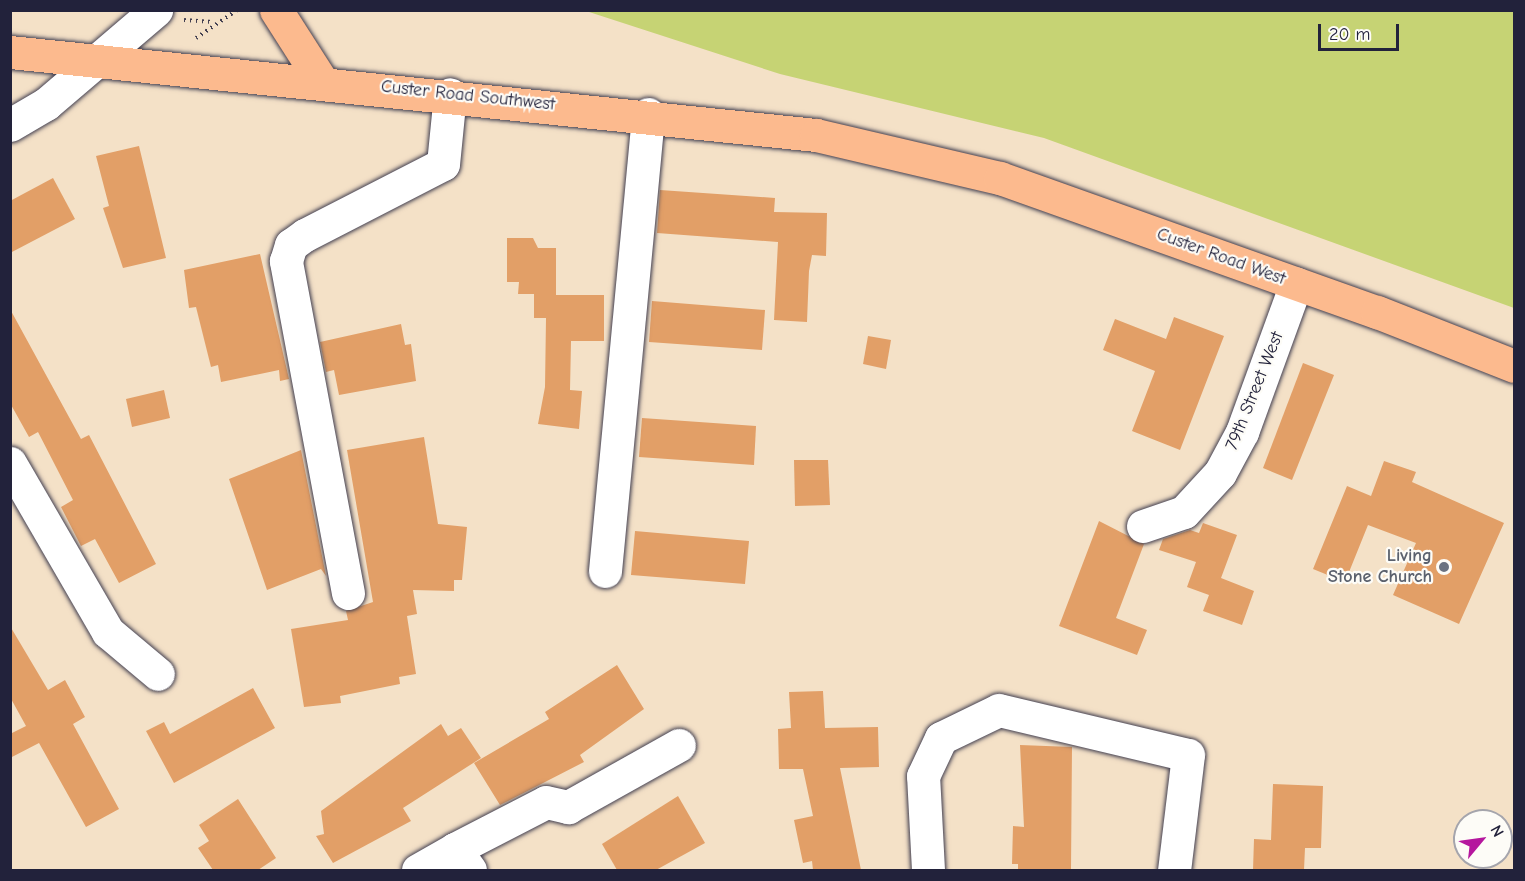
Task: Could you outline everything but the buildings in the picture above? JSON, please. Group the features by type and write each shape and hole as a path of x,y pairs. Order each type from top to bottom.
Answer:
{"main road":[{"path":"276,10 322,82"},
{"name":"Custer Road Southwest","path":"10,52 765,126 922,160"},
{"name":"Custer Road West","path":"922,160 1000,178 1296,284 1515,366"}],"street":[{"path":"10,125 46,104 95,60 170,15"},
{"path":"348,594 286,261 291,245 305,234 443,164 450,94"},
{"path":"604,571 648,114"},
{"name":"79th Street West","path":"1143,526 1184,512 1220,473 1242,432 1296,284"},
{"path":"10,463 108,632 158,674"},
{"path":"928,870 923,776 941,738 999,710 1188,755 1174,870"},
{"path":"418,870 462,860 546,802 568,807 679,745"}],"path":[{"path":"196,38 213,22 237,10"},
{"path":"170,15 213,22"}],"green space":[{"path":"586,11 1514,11 1514,308 1044,138 780,74"}],"place":[{"name":"Living Stone Church","path":"1444,567"}]}
